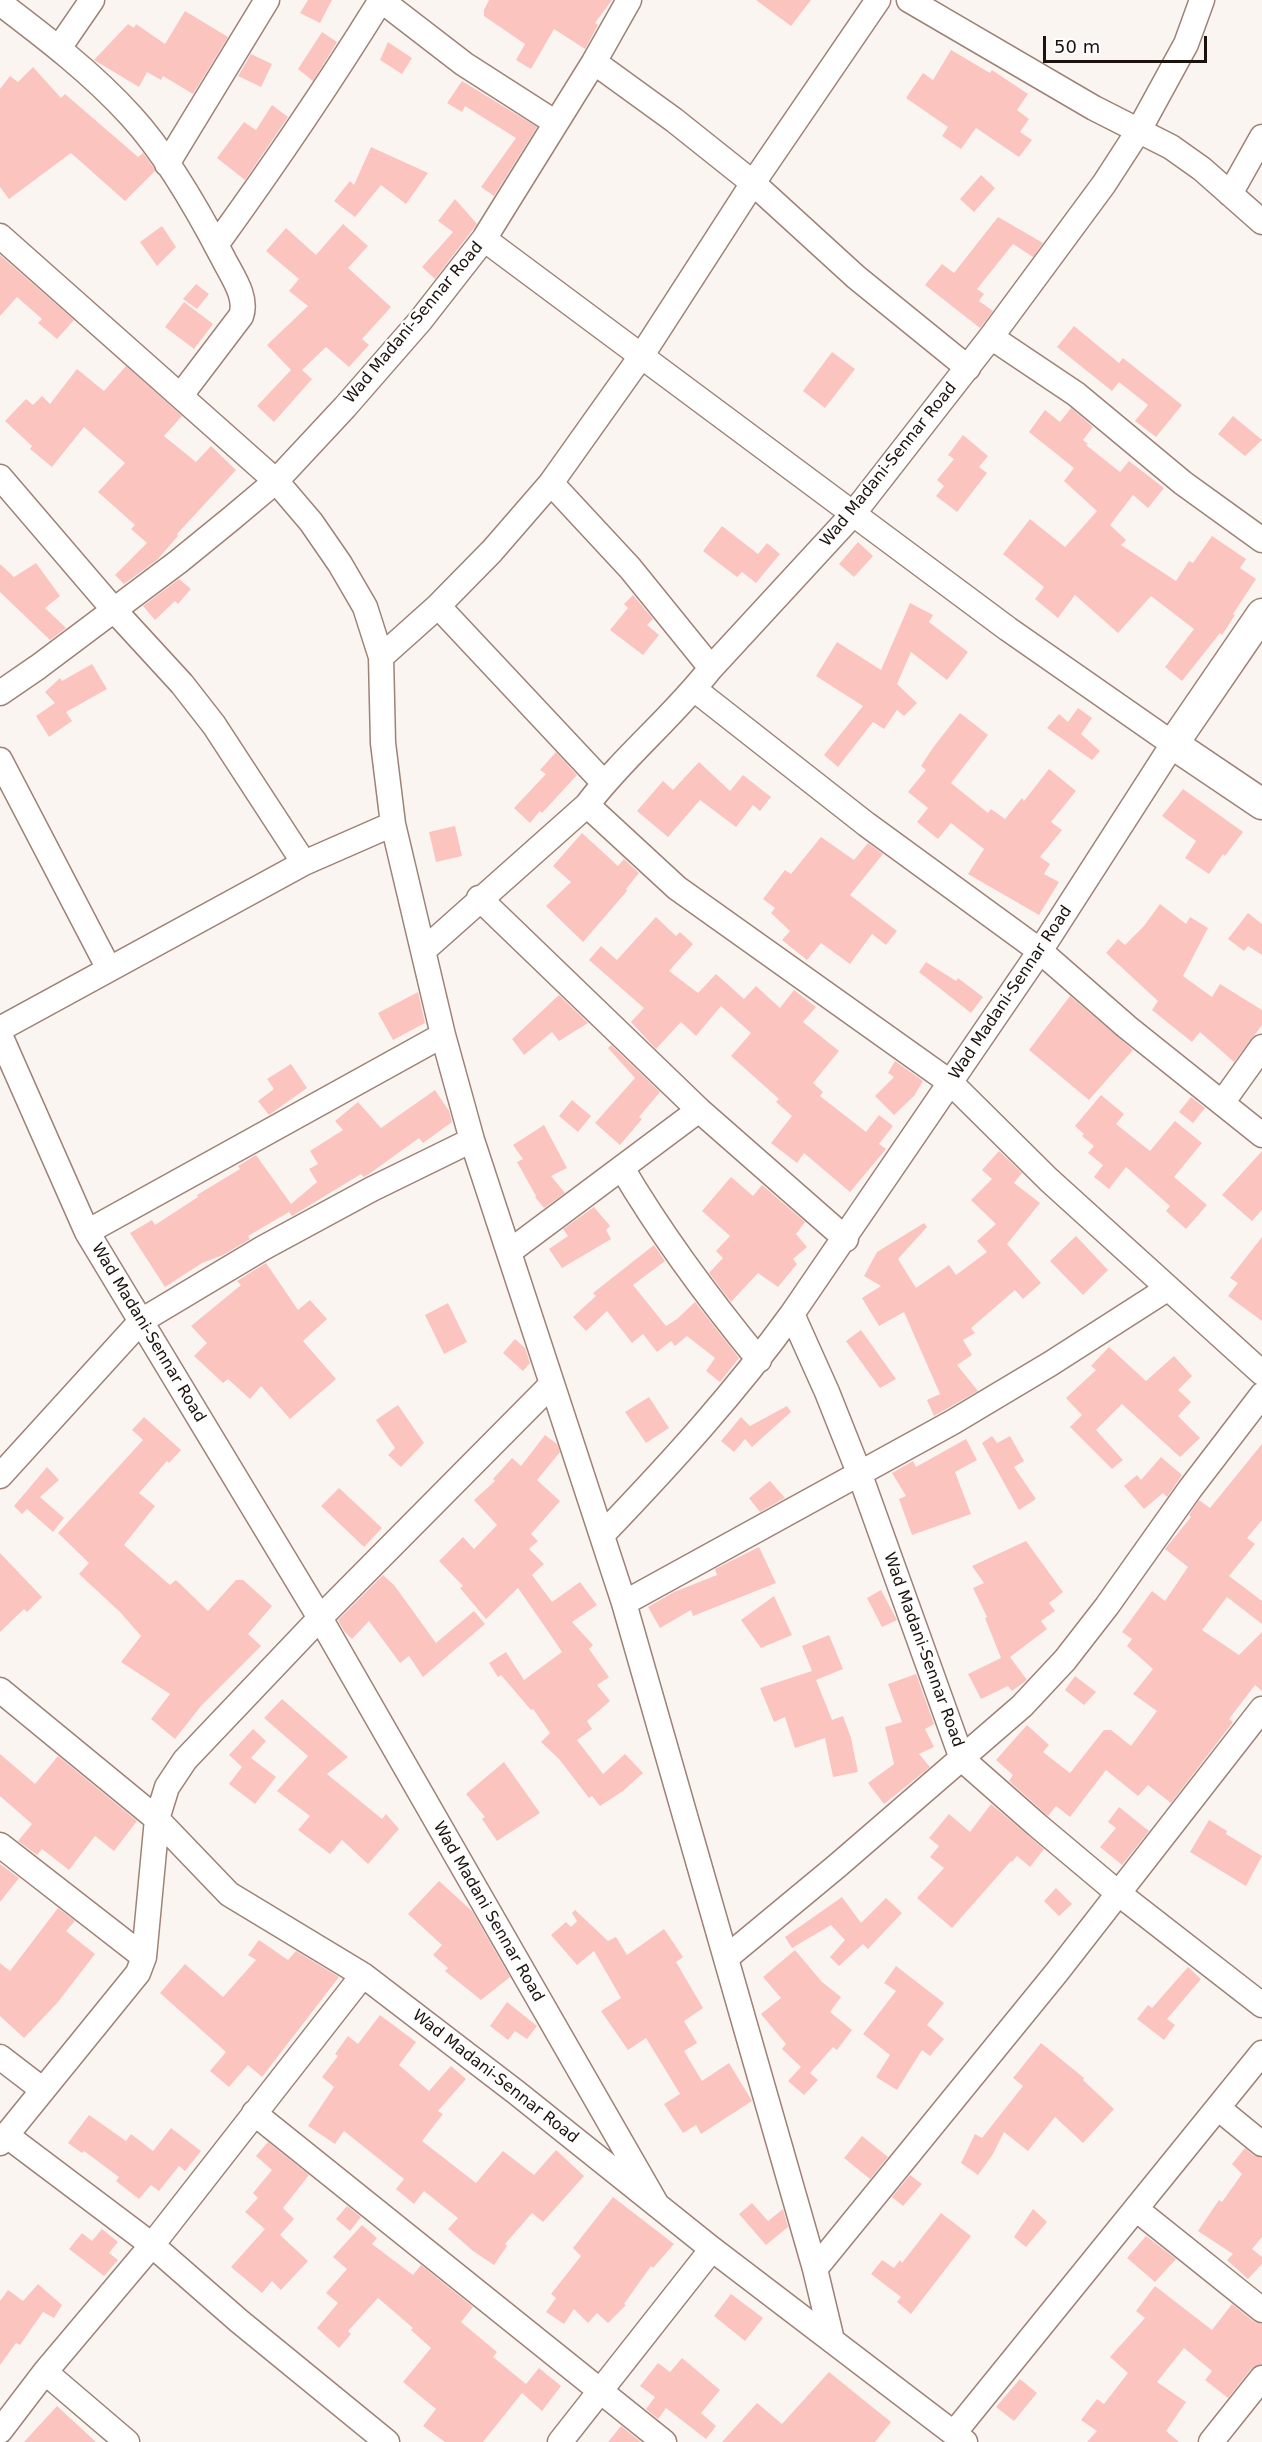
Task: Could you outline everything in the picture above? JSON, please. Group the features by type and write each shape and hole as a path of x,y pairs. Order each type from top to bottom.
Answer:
{"street":[{"path":"59,48 92,0"},
{"path":"167,164 267,0"},
{"path":"216,245 281,156 381,0 464,64 556,123"},
{"name":"Wad Madani-Sennar Road","path":"0,693 178,562 276,481 345,407 413,330 484,239 594,62 629,0"},
{"path":"381,657 438,606 492,551 551,483 642,355 753,183 878,0"},
{"path":"909,0 1094,108 1171,147 1202,169 1262,222"},
{"name":"Wad Madani-Sennar Road","path":"424,950 587,805 604,783 694,689 853,514 968,368 1104,183 1139,130 1186,44 1202,0"},
{"path":"0,3 59,48 132,117 167,164 216,245 245,306 241,316 181,395"},
{"name":"Wad Madani-Sennar Road","path":"594,62 674,120 753,183 856,277 968,368"},
{"path":"1230,194 1262,137"},
{"path":"0,236 276,481 311,522 340,564 365,607 381,657 383,743 393,824 443,1035 472,1140 624,1603 815,2269 832,2340"},
{"path":"484,239 1008,630 1262,804"},
{"path":"991,337 1076,394 1183,483 1262,540"},
{"path":"0,477 114,610 182,684 214,725 304,864"},
{"path":"551,483 630,568 711,668"},
{"path":"438,606 604,783"},
{"name":"Wad Madani-Sennar Road","path":"603,1534 679,1455 759,1360 846,1239 1040,951 1173,744 1262,614"},
{"path":"694,689 866,824 1040,951 1127,1027 1262,1135"},
{"path":"0,760 109,969"},
{"path":"587,805 677,888 951,1083 1049,1180 1262,1373"},
{"path":"0,1029 304,864 393,824"},
{"path":"480,898 699,1110 846,1239"},
{"name":"Wad Madani-Sennar Road","path":"0,1035 87,1232 320,1618"},
{"path":"87,1232 443,1035"},
{"path":"1222,1103 1262,1047"},
{"path":"509,1252 699,1110"},
{"path":"0,1476 141,1321 263,1248 372,1189 472,1140"},
{"path":"622,1168 652,1219 759,1360"},
{"path":"624,1603 860,1475 1050,1364 1167,1289"},
{"name":"Wad Madani-Sennar Road","path":"792,1314 827,1392 860,1475 962,1759 1118,1893 1262,2005"},
{"path":"387,2442 344,2409 152,2245 3,2139 138,1973 144,1956 157,1819 167,1787 185,1760 320,1618 551,1385"},
{"path":"726,1958 1022,1706 1065,1660 1262,1395"},
{"name":"Wad Madani Sennar Road","path":"320,1618 657,2205"},
{"name":"Wad Madani-Sennar Road","path":"0,1690 157,1819 229,1894 363,1976 517,2093 712,2249 959,2438"},
{"path":"815,2269 1050,1981 1262,1709"},
{"path":"0,1845 144,1956"},
{"path":"0,2431 45,2372 152,2245 363,1976"},
{"path":"959,2438 1136,2209 1262,2053"},
{"path":"0,2057 43,2090"},
{"path":"1218,2108 1262,2144"},
{"path":"254,2113 664,2442"},
{"path":"1136,2209 1262,2310"},
{"path":"560,2442 712,2249"},
{"path":"45,2372 128,2442"},
{"path":"1211,2442 1262,2378"}],"building":[{"path":"308,0 332,0 320,23 300,13"},
{"path":"489,0 612,0 595,23 598,25 585,49 554,29 531,69 516,60 525,44 484,16"},
{"path":"756,0 811,0 791,26"},
{"path":"185,11 228,37 193,94 163,76 161,80 147,72 139,87 94,60 128,24 134,28 136,24 165,44"},
{"path":"322,32 337,42 313,81 298,69"},
{"path":"388,42 412,58 402,74 380,60"},
{"path":"951,50 990,73 992,70 1028,94 1017,110 1029,119 1020,132 1032,140 1019,157 976,128 961,149 942,136 948,127 906,98 923,73 933,80"},
{"path":"251,54 272,64 261,87 238,76"},
{"path":"33,67 61,98 65,94 138,157 143,153 154,168 155,171 125,201 71,153 9,199 0,187 0,89 10,76 18,82"},
{"path":"462,81 537,127 494,196 481,187 516,138 465,106 462,112 447,103"},
{"path":"272,105 288,117 245,180 217,158 244,122 256,130"},
{"path":"371,147 428,173 406,204 381,185 355,217 334,201 350,181 354,185"},
{"path":"981,175 995,188 974,212 960,199"},
{"path":"455,199 477,224 435,279 422,267 453,232 438,221"},
{"path":"998,217 1043,243 1033,257 1013,244 977,289 984,294 979,301 993,311 980,328 925,285 942,264 954,273"},
{"path":"343,224 368,246 348,268 391,307 362,339 369,345 349,367 326,347 302,370 312,379 274,422 257,406 291,370 267,345 308,306 289,291 299,279 266,251 286,228 316,255"},
{"path":"162,226 176,247 157,266 140,242"},
{"path":"0,255 74,320 57,339 38,323 42,319 17,297 0,316"},
{"path":"196,284 209,294 197,309 183,299"},
{"path":"184,302 213,324 194,349 165,327"},
{"path":"1074,326 1119,363 1123,358 1182,405 1156,437 1135,421 1148,405 1119,382 1112,391 1057,347"},
{"path":"832,352 855,369 825,408 803,391"},
{"path":"126,366 182,416 164,436 196,462 211,446 236,470 177,534 178,536 157,560 124,584 115,575 147,543 131,529 135,525 98,492 125,463 84,427 52,467 30,449 32,446 5,421 26,399 33,405 42,396 50,404 77,369 104,391"},
{"path":"1071,408 1093,427 1083,440 1088,444 1086,445 1120,472 1129,461 1164,488 1148,508 1133,495 1110,525 1126,540 1121,545 1176,581 1189,561 1193,563 1212,536 1246,559 1240,568 1256,579 1222,635 1220,633 1182,681 1165,667 1194,629 1151,596 1118,633 1075,595 1058,618 1035,599 1044,587 1003,554 1030,519 1065,547 1097,511 1064,481 1074,468 1029,432 1045,410 1060,422"},
{"path":"1233,416 1262,440 1245,456 1218,434"},
{"path":"963,435 988,456 979,467 987,473 957,512 936,496 944,486 937,480 954,459 948,455"},
{"path":"722,526 758,554 767,543 780,554 756,583 742,572 737,577 703,551"},
{"path":"858,542 873,556 854,577 839,564"},
{"path":"36,563 60,596 45,608 66,628 50,640 0,592 0,564 14,577"},
{"path":"179,579 191,589 178,604 175,601 155,620 143,606"},
{"path":"633,595 653,619 647,625 659,635 643,655 610,630 628,608 624,604"},
{"path":"910,603 933,615 929,622 968,652 947,680 911,652 897,684 917,703 904,716 897,710 884,729 873,722 838,767 824,755 863,706 816,676 837,642 881,670"},
{"path":"92,664 107,689 66,712 72,721 49,737 36,716 55,703 45,692 60,678 62,681"},
{"path":"1078,708 1092,718 1081,734 1100,751 1092,760 1047,728 1059,714 1068,722"},
{"path":"960,713 988,735 951,783 988,813 991,809 1005,819 1022,798 1024,801 1049,769 1076,791 1051,822 1062,830 1040,857 1050,864 1044,874 1059,882 1039,915 968,874 984,849 951,823 938,839 917,822 928,808 908,792 926,770 921,766 932,749"},
{"path":"556,752 577,775 530,823 514,808 546,774 540,770"},
{"path":"699,762 730,791 743,775 771,797 760,811 753,805 736,827 700,800 668,837 637,811 663,781 673,790"},
{"path":"1183,789 1243,832 1209,874 1185,858 1196,841 1162,816"},
{"path":"455,826 462,856 436,862 429,832"},
{"path":"582,833 618,866 624,859 639,873 626,889 627,891 583,942 546,906 571,882 553,866"},
{"path":"821,837 854,860 868,843 883,854 850,895 897,931 886,945 872,934 850,964 821,943 807,960 782,940 790,931 771,913 775,908 763,899 785,870 791,874"},
{"path":"1160,904 1186,924 1190,917 1208,928 1183,976 1212,997 1220,984 1262,1010 1262,1025 1234,1062 1200,1032 1192,1042 1152,1010 1158,1001 1106,953 1118,939 1125,945 1144,926"},
{"path":"1248,913 1262,924 1262,955 1248,946 1244,951 1228,939"},
{"path":"656,917 676,936 680,932 693,944 669,971 698,993 716,974 744,999 756,986 780,1008 794,990 816,1007 803,1022 839,1051 813,1083 823,1092 820,1096 866,1132 879,1115 893,1126 879,1144 886,1149 850,1192 804,1153 797,1163 771,1143 792,1116 776,1102 779,1099 731,1056 751,1033 721,1006 696,1036 681,1022 656,1049 631,1022 644,1008 589,960 601,946 617,960"},
{"path":"926,962 956,981 958,978 983,997 971,1013 919,972"},
{"path":"418,992 425,1023 393,1040 378,1013"},
{"path":"559,995 588,1023 559,1041 552,1032 524,1055 512,1039"},
{"path":"1070,996 1133,1050 1089,1100 1029,1050"},
{"path":"611,1045 660,1092 639,1117 642,1119 620,1145 595,1123 635,1078 608,1048"},
{"path":"895,1061 923,1081 914,1096 894,1115 875,1096 894,1077 888,1073"},
{"path":"291,1064 307,1088 269,1115 258,1101 274,1089 267,1079"},
{"path":"435,1090 449,1111 452,1122 423,1143 419,1138 364,1177 361,1174 292,1216 289,1212 248,1236 250,1239 223,1255 202,1263 165,1287 130,1233 152,1220 155,1225 198,1197 197,1195 240,1169 238,1166 256,1155 291,1204 317,1182 309,1169 318,1164 310,1151 343,1130 335,1121 358,1102 381,1128"},
{"path":"1101,1095 1124,1114 1116,1124 1150,1151 1175,1121 1202,1143 1174,1177 1207,1205 1186,1229 1166,1211 1170,1206 1126,1167 1109,1189 1094,1177 1103,1165 1088,1153 1094,1146 1082,1136 1084,1134 1075,1126"},
{"path":"1191,1097 1205,1108 1193,1123 1179,1112"},
{"path":"572,1100 591,1116 578,1132 559,1116"},
{"path":"544,1125 567,1168 551,1176 565,1193 544,1208 535,1197 517,1162 523,1159 513,1145"},
{"path":"999,1151 1022,1173 1014,1183 1040,1203 1007,1244 1041,1283 1023,1299 1015,1290 971,1328 975,1333 963,1340 972,1355 957,1365 978,1391 934,1416 927,1400 940,1394 904,1312 879,1326 862,1298 881,1286 864,1276 877,1252 924,1223 927,1227 898,1259 916,1288 949,1265 956,1275 987,1252 977,1241 996,1224 971,1200 992,1179 982,1170"},
{"path":"1262,1151 1262,1210 1252,1221 1222,1195"},
{"path":"731,1177 753,1196 762,1185 805,1222 796,1234 807,1247 793,1259 797,1264 778,1287 758,1273 731,1302 709,1273 723,1258 716,1251 730,1236 702,1211"},
{"path":"594,1207 610,1226 606,1230 611,1239 562,1268 549,1249 568,1236 563,1229"},
{"path":"1076,1236 1108,1270 1083,1295 1050,1261"},
{"path":"1262,1237 1262,1321 1228,1296 1238,1283 1230,1278"},
{"path":"654,1245 665,1261 633,1285 666,1326 695,1302 739,1358 720,1382 706,1371 715,1358 687,1336 675,1346 671,1341 657,1352 643,1334 632,1343 607,1311 586,1331 573,1317 596,1296 593,1293"},
{"path":"266,1263 298,1310 310,1300 327,1319 303,1341 336,1379 290,1419 261,1386 250,1399 228,1379 223,1383 194,1356 207,1343 191,1326 241,1285 237,1281"},
{"path":"448,1303 467,1342 444,1354 425,1315"},
{"path":"861,1330 896,1379 880,1388 846,1341"},
{"path":"515,1339 525,1348 530,1363 523,1371 503,1353"},
{"path":"1109,1347 1146,1381 1174,1356 1192,1376 1178,1390 1191,1402 1178,1416 1200,1438 1180,1457 1122,1404 1096,1430 1123,1460 1112,1469 1070,1427 1082,1415 1066,1398 1096,1370 1091,1366"},
{"path":"649,1397 669,1428 646,1443 625,1412"},
{"path":"398,1405 424,1443 401,1467 388,1455 395,1448 376,1420"},
{"path":"787,1406 791,1412 752,1447 745,1439 734,1452 721,1441 741,1417 750,1426"},
{"path":"144,1417 181,1450 169,1463 167,1461 139,1493 155,1506 124,1545 170,1585 176,1580 208,1611 236,1580 243,1580 272,1606 248,1634 261,1646 201,1706 175,1739 151,1719 170,1694 121,1662 141,1636 120,1612 79,1574 89,1563 58,1533 143,1440 132,1430"},
{"path":"545,1435 557,1444 560,1452 537,1480 560,1501 531,1534 538,1541 529,1549 544,1564 532,1575 552,1602 580,1582 597,1605 572,1622 593,1645 589,1649 609,1677 597,1685 610,1701 587,1721 592,1729 577,1740 603,1774 625,1754 643,1773 623,1791 600,1806 592,1796 589,1798 559,1759 541,1742 550,1733 533,1709 531,1710 501,1675 498,1677 489,1663 506,1652 524,1680 562,1652 518,1588 486,1619 460,1588 463,1586 439,1561 463,1537 474,1549 497,1525 474,1500 495,1481 493,1479 512,1458 521,1466"},
{"path":"992,1436 997,1443 1010,1436 1024,1461 1014,1467 1036,1499 1019,1510 982,1443"},
{"path":"966,1439 977,1460 955,1472 971,1514 912,1535 899,1499 906,1496 892,1473 913,1461 916,1467"},
{"path":"1262,1444 1262,1520 1247,1538 1255,1544 1229,1576 1262,1601 1262,1624 1227,1597 1202,1630 1239,1655 1262,1632 1262,1691 1255,1685 1229,1719 1233,1722 1171,1803 1148,1785 1138,1796 1106,1770 1070,1817 1056,1806 1048,1816 1009,1781 1013,1775 996,1760 1027,1725 1049,1745 1043,1752 1070,1773 1104,1730 1111,1730 1131,1746 1157,1711 1133,1694 1153,1669 1127,1646 1132,1639 1122,1632 1152,1591 1165,1601 1188,1567 1165,1549 1191,1517 1189,1515 1199,1500 1210,1508"},
{"path":"1161,1457 1182,1475 1167,1497 1163,1493 1144,1509 1124,1486 1137,1475 1141,1480"},
{"path":"47,1467 59,1480 40,1497 64,1518 53,1532 27,1509 22,1514 14,1506"},
{"path":"770,1481 785,1498 760,1512 749,1498"},
{"path":"339,1488 382,1528 364,1547 321,1506"},
{"path":"1026,1541 1063,1592 1049,1603 1055,1611 1041,1621 1047,1629 1010,1657 1027,1680 1012,1691 1008,1686 981,1699 968,1674 1001,1658 985,1618 987,1617 973,1588 984,1583 972,1566"},
{"path":"759,1547 776,1583 693,1616 691,1610 660,1628 648,1607 674,1592 717,1575 715,1569"},
{"path":"0,1553 42,1597 27,1612 24,1609 0,1632"},
{"path":"383,1575 394,1585 436,1643 474,1611 485,1624 423,1677 409,1656 400,1663 369,1621 352,1639 338,1620"},
{"path":"881,1590 897,1620 882,1627 867,1598"},
{"path":"774,1596 792,1635 761,1648 741,1620"},
{"path":"829,1635 843,1669 816,1680 832,1720 843,1716 851,1738 858,1772 833,1777 825,1738 795,1748 785,1717 774,1722 760,1688 812,1671 802,1646"},
{"path":"916,1674 934,1724 925,1729 934,1747 919,1754 930,1767 884,1804 868,1783 894,1764 885,1727 902,1722 888,1684"},
{"path":"1075,1676 1096,1692 1084,1705 1065,1690"},
{"path":"282,1699 348,1757 327,1774 382,1819 386,1814 399,1829 368,1864 342,1840 330,1854 298,1830 310,1816 277,1791 308,1756 264,1718"},
{"path":"253,1729 266,1741 251,1758 276,1777 255,1804 229,1784 242,1767 229,1755"},
{"path":"0,1754 35,1784 58,1756 137,1821 114,1851 95,1836 69,1870 42,1849 37,1855 18,1841 32,1824 0,1796"},
{"path":"504,1762 540,1813 497,1841 482,1819 485,1817 466,1794"},
{"path":"991,1804 1044,1849 1030,1867 1017,1856 1011,1861 952,1928 917,1898 944,1868 930,1857 939,1846 929,1838 949,1814 970,1832"},
{"path":"1119,1807 1149,1831 1122,1865 1100,1847 1116,1828 1108,1822"},
{"path":"1209,1820 1227,1831 1226,1834 1262,1856 1246,1886 1190,1852"},
{"path":"0,1864 19,1878 0,1902"},
{"path":"439,1881 472,1911 510,1977 481,2000 445,1971 448,1968 433,1955 442,1945 408,1914"},
{"path":"1056,1888 1072,1904 1059,1916 1044,1901"},
{"path":"842,1897 861,1923 886,1898 902,1913 868,1949 863,1944 839,1966 830,1957 845,1940 831,1925 792,1948 785,1937"},
{"path":"58,1908 75,1921 66,1931 95,1954 58,2002 24,2038 0,2016 0,1963 10,1971"},
{"path":"575,1910 608,1941 616,1937 627,1955 664,1929 683,1957 676,1962 703,2008 684,2021 697,2043 684,2051 702,2081 729,2063 752,2101 701,2134 696,2125 683,2133 664,2104 680,2094 646,2038 628,2050 601,2011 621,1998 594,1951 577,1965 551,1935 566,1922 571,1927 577,1921 572,1913"},
{"path":"259,1940 288,1960 296,1951 339,1977 262,2077 248,2065 229,2087 210,2071 226,2052 160,1993 185,1964 223,1997 256,1960 248,1955"},
{"path":"795,1950 822,1982 841,1997 830,2012 852,2030 837,2050 833,2047 810,2073 818,2080 804,2095 788,2081 801,2067 782,2049 786,2044 761,2014 781,1998 763,1977"},
{"path":"896,1966 944,2003 927,2025 944,2039 930,2056 922,2050 897,2090 876,2077 890,2055 863,2034 896,1991 884,1983"},
{"path":"1188,1967 1201,1979 1167,2019 1175,2025 1164,2040 1137,2019 1148,2005 1152,2008"},
{"path":"507,2002 537,2026 527,2039 515,2031 508,2040 490,2026"},
{"path":"380,2015 416,2042 399,2065 429,2091 451,2066 466,2079 438,2111 443,2114 422,2141 476,2183 503,2151 534,2175 556,2150 584,2176 543,2222 532,2213 505,2244 507,2246 494,2265 473,2251 448,2229 458,2218 424,2191 414,2204 396,2189 404,2179 344,2131 335,2144 308,2126 334,2087 322,2077 338,2056 335,2054 348,2036 358,2044"},
{"path":"1041,2043 1084,2078 1083,2080 1114,2109 1083,2143 1055,2117 1028,2151 1004,2132 993,2154 978,2175 961,2163 975,2134 982,2138 1023,2086 1013,2078"},
{"path":"89,2115 126,2141 131,2134 153,2151 171,2128 201,2151 185,2171 179,2166 159,2191 151,2185 139,2199 116,2181 119,2177 84,2151 82,2153 68,2143"},
{"path":"862,2136 888,2157 870,2179 844,2158"},
{"path":"268,2142 309,2175 283,2208 294,2219 280,2235 308,2261 281,2290 272,2281 262,2293 231,2267 265,2229 245,2212 258,2198 253,2193 272,2170 256,2156"},
{"path":"1245,2148 1253,2155 1262,2158 1262,2237 1252,2249 1262,2257 1262,2264 1248,2279 1227,2260 1233,2254 1198,2231 1219,2200 1222,2202 1242,2174 1232,2164"},
{"path":"910,2175 922,2184 903,2206 892,2197"},
{"path":"613,2197 674,2244 653,2268 651,2266 624,2304 626,2305 608,2323 597,2313 588,2323 574,2309 564,2324 546,2312 556,2298 551,2294 581,2256 573,2248"},
{"path":"752,2203 768,2221 783,2209 788,2227 766,2245 739,2214"},
{"path":"347,2206 361,2217 350,2231 336,2219"},
{"path":"1033,2209 1047,2222 1026,2247 1014,2237"},
{"path":"941,2213 971,2236 911,2314 897,2302 901,2297 871,2274 882,2260 894,2268 900,2260 902,2263"},
{"path":"362,2225 377,2238 372,2244 413,2275 421,2265 473,2307 461,2322 497,2352 493,2357 526,2384 539,2368 561,2386 542,2411 522,2393 483,2442 445,2442 423,2426 436,2409 403,2382 431,2348 411,2330 413,2328 378,2298 348,2331 351,2334 339,2348 317,2328 338,2303 326,2293 347,2269 333,2257"},
{"path":"102,2229 118,2242 109,2253 118,2260 104,2276 69,2249 82,2233 92,2241"},
{"path":"1146,2236 1176,2259 1155,2282 1127,2258"},
{"path":"38,2284 62,2305 54,2318 43,2312 20,2345 16,2343 0,2365 0,2301 8,2290 23,2301"},
{"path":"1155,2286 1212,2330 1232,2304 1253,2321 1262,2324 1262,2364 1251,2369 1228,2398 1205,2380 1212,2371 1184,2348 1157,2382 1186,2402 1166,2431 1179,2442 1087,2442 1097,2431 1081,2420 1097,2399 1104,2404 1128,2373 1110,2357 1145,2318 1136,2311"},
{"path":"731,2294 763,2318 745,2341 714,2316"},
{"path":"682,2358 720,2390 701,2413 716,2426 706,2439 666,2408 658,2419 646,2409 655,2397 640,2386 658,2363 670,2372"},
{"path":"829,2372 891,2422 875,2442 722,2442 757,2403 782,2424"},
{"path":"1020,2379 1037,2393 1014,2421 996,2407"},
{"path":"57,2406 96,2442 24,2442"},
{"path":"621,2426 641,2442 608,2442"}]}
